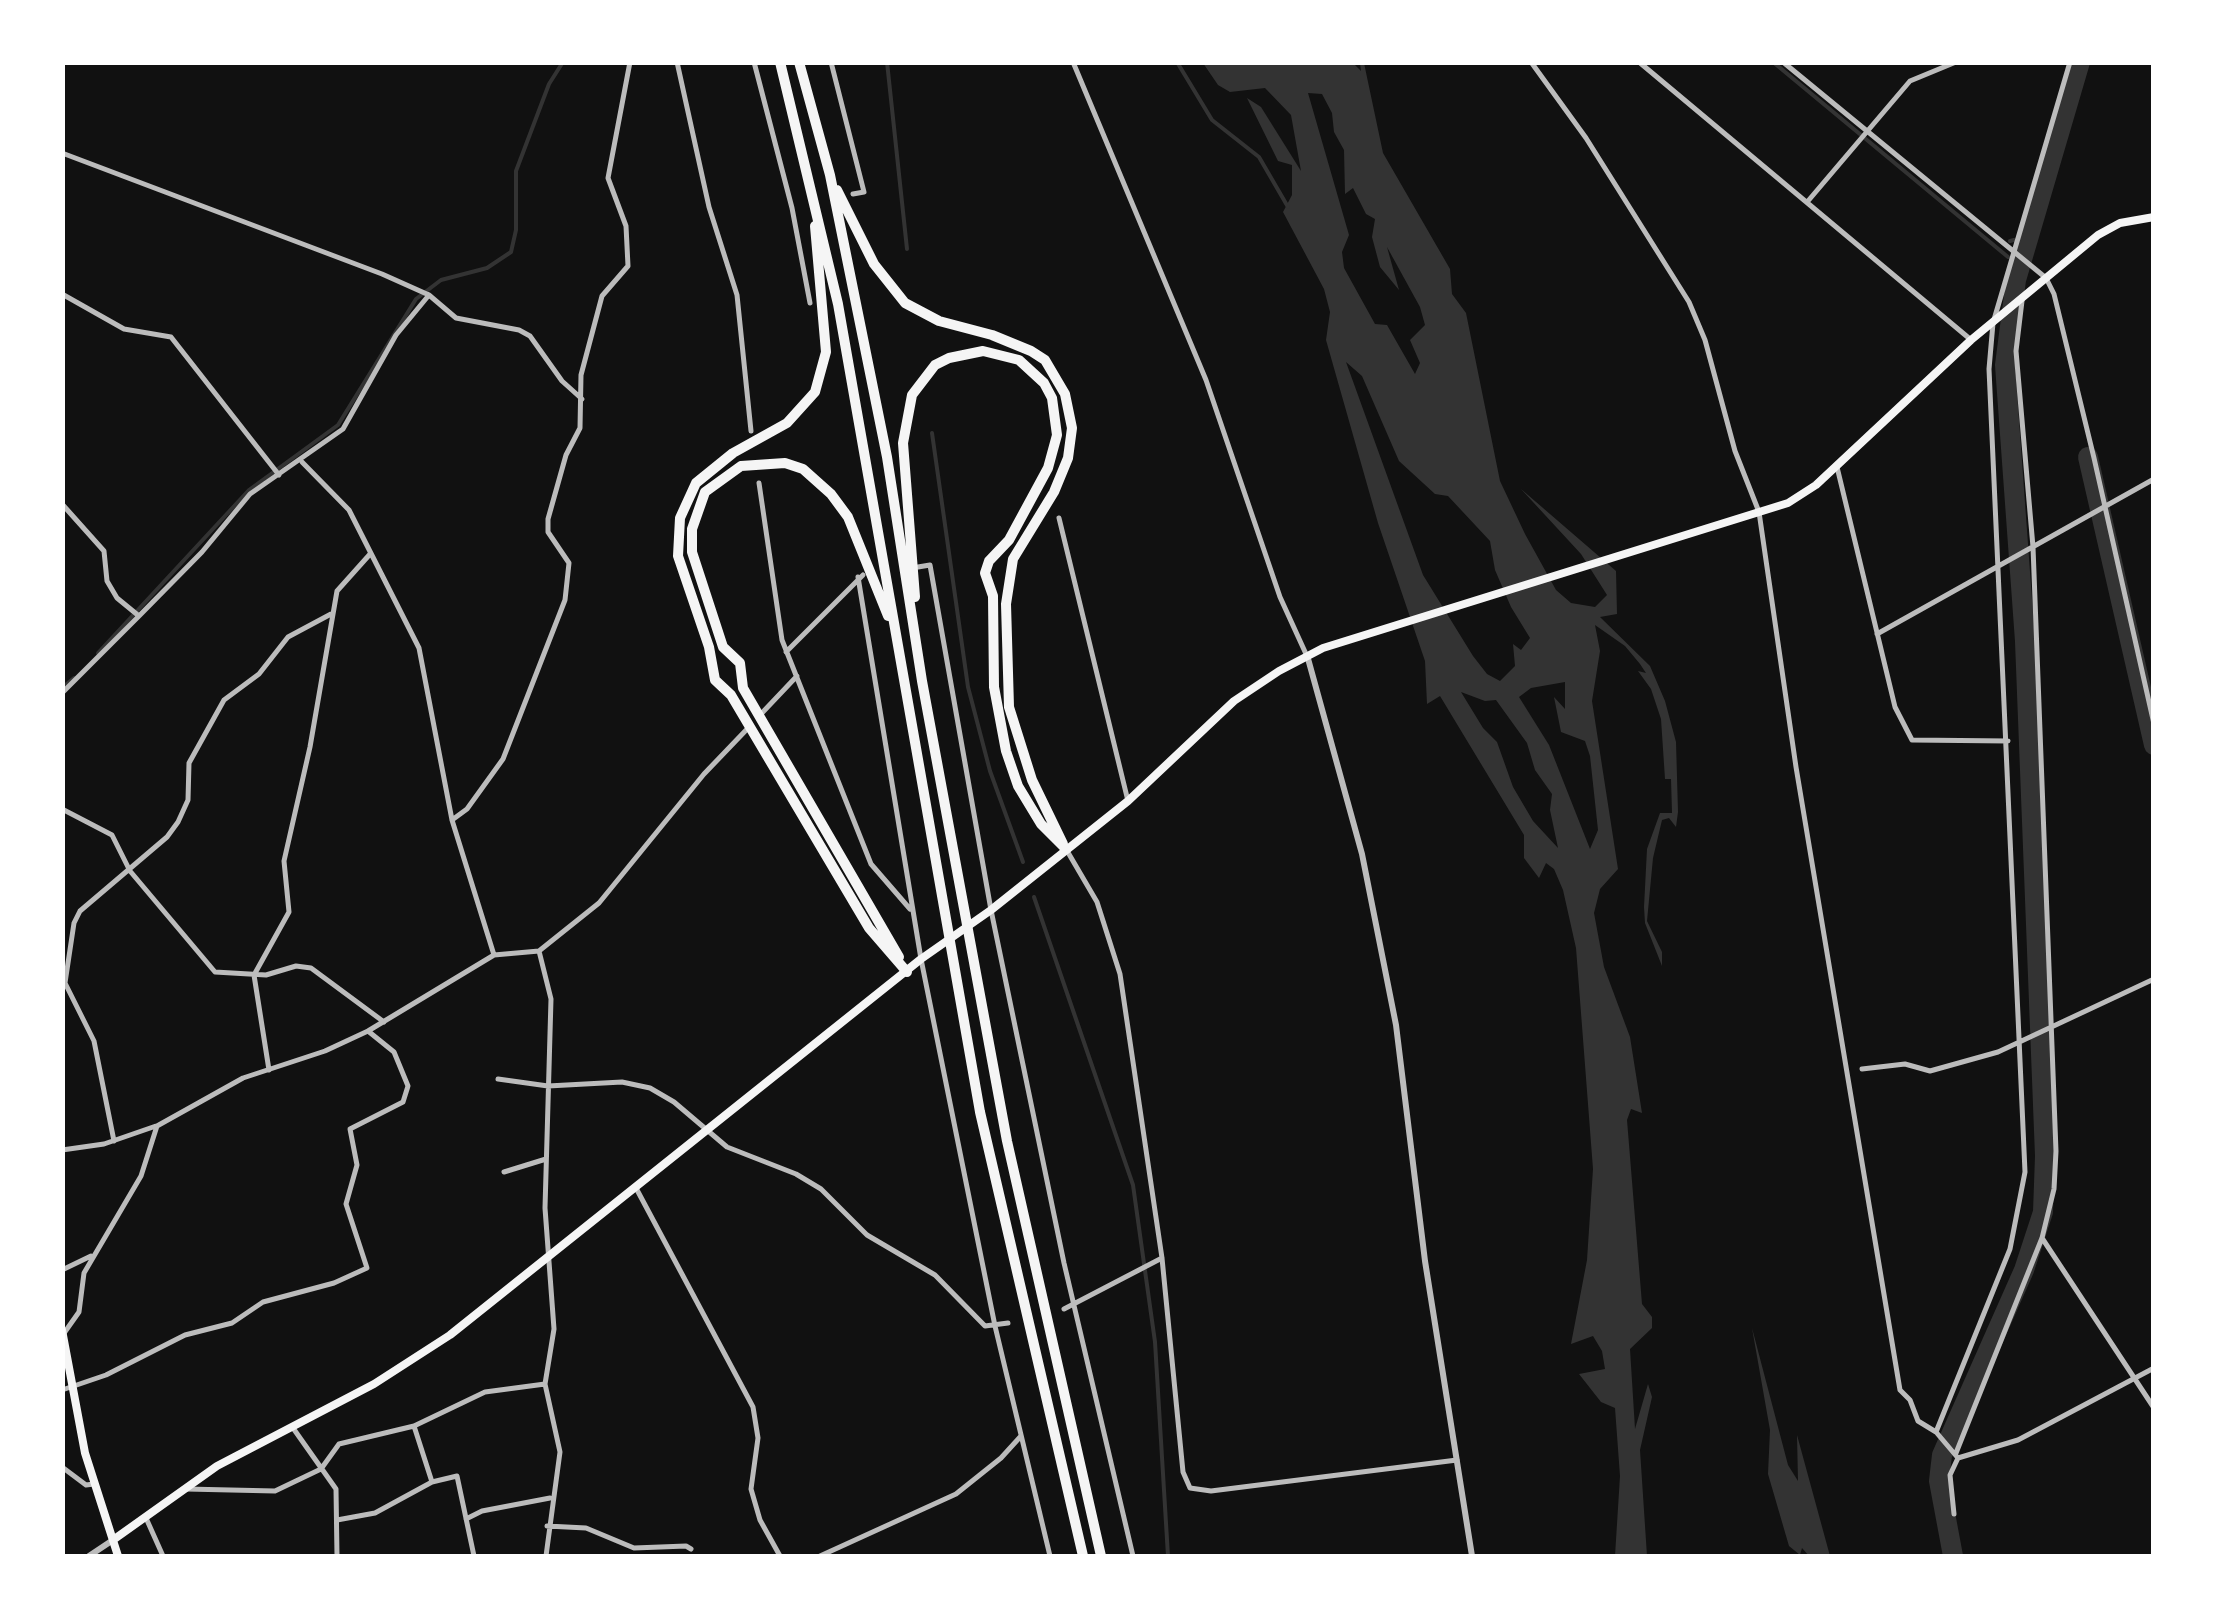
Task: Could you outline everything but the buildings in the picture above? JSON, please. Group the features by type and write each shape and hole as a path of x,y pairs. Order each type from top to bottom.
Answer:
{"highway":[{"path":"780,62 812,180 864,441 980,1112 1083,1556"},
{"path":"799,62 830,176 886,457 922,680 1007,1142 1101,1556"},
{"path":"830,176 874,264 905,303 939,321 992,335 1031,351 1051,368 1065,394 1072,428 1068,458 1054,492 1013,559 1006,604 1009,707 1016,736 1032,780 1066,849"},
{"path":"812,180 826,352 822,375 804,408 710,468 696,483 686,500 678,537 684,580 709,647 710,671 732,695 869,928 907,972"},
{"path":"922,680 904,468 904,416 912,394 935,365 966,352 1001,353 1019,360 1044,383 1056,418 1057,435 1048,468 1009,540 989,561 985,573 993,596 996,702 1018,786 1041,824 1066,849"},
{"path":"896,640 848,518 819,482 786,463 741,466 722,475 698,506 692,552 723,647 740,662 743,688 907,972"}],"main road":[{"path":"113,1540 183,1488 410,1363 1128,800 1234,701 1306,654 1788,503 1837,467 1971,340 2098,235 2120,223 2154,217"},
{"path":"63,1334 68,1389 118,1556"}],"street":[{"path":"452,820 467,808 503,759 565,600 570,563 548,532 548,519 566,455 580,428 581,376 602,296 628,266 626,226 608,178 630,62"},
{"path":"678,62 709,207 737,295 751,432"},
{"path":"754,62 792,208 810,304"},
{"path":"831,62 864,192 853,194"},
{"path":"1073,62 1206,380 1280,598 1306,654 1340,765 1383,956 1472,1556"},
{"path":"1530,62 1586,138 1684,293 1705,340 1735,451 1759,512 1796,768 1900,1390 1910,1400 1918,1421 1956,1453"},
{"path":"1638,62 1971,340"},
{"path":"1783,62 2046,278 2057,307 2154,724"},
{"path":"1808,202 1910,81 1956,62"},
{"path":"1938,1434 2010,1249 2020,1213 2026,1138 2002,563 1989,432 1996,321 2070,62"},
{"path":"62,153 428,295 456,318 530,336 562,381 582,398"},
{"path":"792,208 803,204"},
{"path":"62,294 124,329 171,337 279,475"},
{"path":"62,693 202,552 250,494 302,462 342,430 396,335 428,295"},
{"path":"1954,1514 1950,1474 1956,1453 2042,1238 2054,1189 2052,1029 2031,548 2016,350 2020,300"},
{"path":"302,462 349,510 418,648 452,820 494,956"},
{"path":"1837,467 1895,707 1912,740 2008,741"},
{"path":"1877,634 2154,479"},
{"path":"760,483 786,652 871,864 912,911"},
{"path":"62,504 104,551 107,582 117,598 139,616"},
{"path":"1059,518 1128,800"},
{"path":"269,1070 254,975 289,912 284,861 310,747 337,591 372,553"},
{"path":"918,567 930,565 990,910 1133,1556"},
{"path":"786,652 861,576 921,960 995,1326 1050,1556"},
{"path":"114,1141 94,1042 72,1001 64,970 70,934 80,911 167,837 186,809 190,763 224,700 259,674 288,637 331,614"},
{"path":"62,1150 114,1141 158,1126 243,1078 368,1031 494,956 539,951 599,903 648,840 796,676"},
{"path":"62,809 112,835 130,871 216,972 254,975 311,968 384,1022"},
{"path":"1066,849 1097,902 1120,974 1162,1258 1183,1472 1190,1488 1210,1492 1458,1460"},
{"path":"539,951 551,999 544,1208 554,1329 545,1384 560,1452 547,1526 546,1556"},
{"path":"1862,1069 1905,1064 1930,1071 1998,1052 2154,979"},
{"path":"68,1389 185,1335 232,1323 263,1302 334,1283 367,1268 346,1204 357,1165 350,1129 403,1102 408,1086 394,1052 368,1031"},
{"path":"498,1079 548,1086 636,1084 674,1102 728,1148 796,1174 821,1190 867,1236 935,1275 985,1326 1008,1322"},
{"path":"63,1334 79,1312 80,1283 140,1176 158,1126"},
{"path":"504,1172 546,1160"},
{"path":"636,1188 753,1407 758,1438 750,1489 760,1520 780,1556"},
{"path":"2042,1238 2154,1408"},
{"path":"62,1270 94,1255"},
{"path":"1064,1309 1138,1267 1162,1258"},
{"path":"1956,1453 2018,1440 2154,1368"},
{"path":"183,1488 275,1491 321,1468 339,1444 414,1426 484,1392 545,1384"},
{"path":"291,1426 336,1488 337,1556"},
{"path":"414,1426 432,1482"},
{"path":"820,1556 956,1494 1002,1458 1020,1436"},
{"path":"62,1467 86,1485 94,1484"},
{"path":"337,1520 375,1513 432,1482 457,1476 474,1556"},
{"path":"2154,1481 2154,1493"},
{"path":"466,1519 482,1511 552,1498"},
{"path":"145,1516 163,1556"},
{"path":"547,1526 586,1528 634,1548 686,1546 691,1550"},
{"path":"89,1556 113,1540"}],"shaded area":[{"path":"1203,63 1353,63 1361,71 1360,63 1364,63 1383,153 1450,269 1452,294 1466,313 1500,481 1525,534 1556,590 1571,603 1595,607 1607,595 1581,554 1521,489 1616,571 1617,614 1600,617 1650,666 1665,701 1676,742 1678,812 1676,827 1669,818 1662,820 1653,858 1647,921 1662,952 1662,966 1645,923 1644,907 1647,849 1660,813 1672,813 1671,779 1665,779 1661,719 1651,689 1638,671 1646,673 1640,664 1625,646 1595,625 1600,651 1592,701 1618,869 1600,889 1594,913 1604,967 1630,1037 1642,1113 1631,1109 1627,1120 1642,1304 1652,1317 1652,1328 1630,1349 1635,1429 1648,1384 1652,1397 1640,1450 1647,1556 1615,1556 1620,1476 1615,1408 1601,1402 1579,1374 1605,1369 1602,1351 1593,1336 1571,1344 1587,1260 1593,1169 1576,948 1563,890 1554,869 1546,863 1539,878 1524,858 1524,835 1440,696 1427,704 1425,661 1378,523 1326,340 1330,312 1324,289 1283,212 1292,195 1292,165 1278,161 1247,98 1261,107 1301,171 1291,115 1265,88 1230,92 1218,85","holes":["1308,93 1322,94 1332,113 1334,132 1344,150 1345,194 1353,188 1366,214 1375,219 1372,237 1380,267 1399,290 1387,247 1420,307 1425,325 1410,340 1420,363 1415,374 1387,325 1375,324 1344,268 1342,252 1349,235","1346,362 1362,376 1399,461 1435,494 1448,496 1490,541 1495,570 1530,638 1521,650 1513,644 1515,666 1500,681 1487,674 1473,656 1423,575","1565,682 1565,709 1554,697 1561,732 1585,741 1590,756 1598,830 1590,849 1549,745 1519,697 1531,688","1461,692 1485,701 1496,700 1527,743 1535,770 1552,794 1550,810 1558,848 1533,821 1513,787 1497,742 1483,728"]},
{"path":"1752,1328 1788,1465 1798,1481 1797,1435 1830,1556 1809,1556 1802,1548 1800,1555 1789,1546 1768,1474 1770,1430"}],"waterway":[{"path":"98,653 249,490 338,425 416,299 441,280 487,268 511,252 516,230 516,171 549,84 563,62"},
{"path":"887,62 907,249"},
{"path":"1177,62 1212,120 1259,157 1288,207"},
{"path":"1773,62 2008,257"},
{"path":"1953,1556 1939,1481 1942,1455 2024,1270 2043,1212 2045,1156 2025,641 2005,365 2016,280 2080,62"},
{"path":"2025,229 2031,232"},
{"path":"2010,241 2014,240"},
{"path":"2016,265 2020,268"},
{"path":"932,433 968,687 990,771 1023,862"},
{"path":"2088,457 2154,745"},
{"path":"62,688 74,678"},
{"path":"1034,897 1133,1185 1155,1342 1168,1556"}]}
